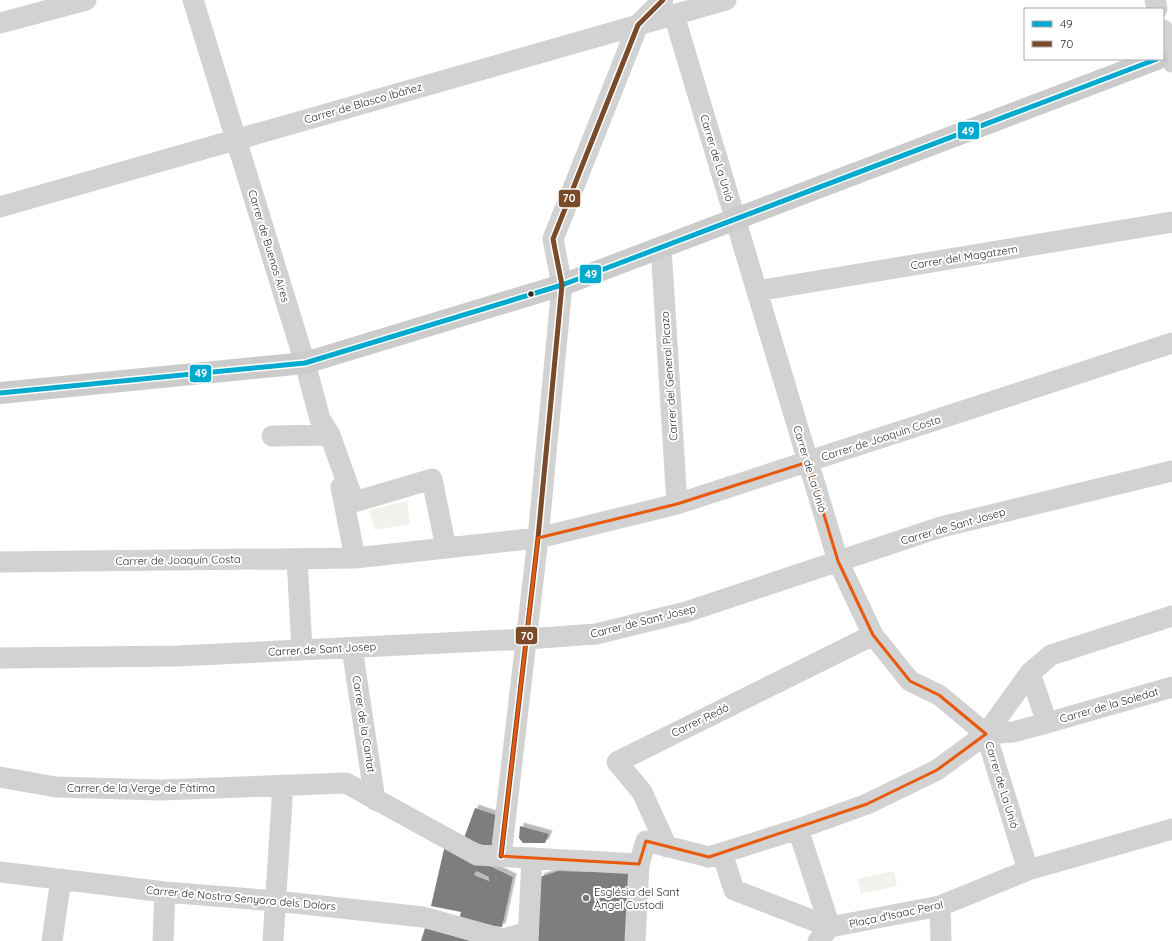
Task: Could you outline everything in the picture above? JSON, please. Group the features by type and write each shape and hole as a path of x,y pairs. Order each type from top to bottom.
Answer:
{"street":[{"path":"0,23 86,0"},
{"name":"Carrer de Buenos Aires","path":"193,0 320,419 330,435"},
{"name":"Carrer de Blasco Ibáñez","path":"0,206 638,25 668,7 726,0"},
{"name":"Carrer de La Unió","path":"668,7 735,219 838,562 873,635 910,681 939,695 986,734 1028,870"},
{"path":"502,856 538,538 562,285 553,239 638,25"},
{"path":"1164,35 1168,56"},
{"path":"0,393 304,363 562,285 1157,60"},
{"name":"Carrer del Magatzem","path":"757,291 1172,222"},
{"name":"Carrer del General Picazo","path":"661,247 677,504"},
{"name":"Carrer de Joaquín Costa","path":"0,562 355,558 538,538 677,504 1172,344"},
{"path":"272,436 330,435"},
{"path":"330,435 354,502 432,479 446,548"},
{"path":"330,435 355,558"},
{"name":"Carrer de Sant Josep","path":"0,658 178,656 526,640 596,634 686,612 941,527 1172,471"},
{"path":"297,559 302,650"},
{"path":"635,941 639,864 646,841 709,857 798,829 867,804 937,770 986,734 1030,673 1051,655 1172,616"},
{"name":"Carrer Redó","path":"667,847 642,792 616,762 873,635"},
{"name":"Carrer de la Caritat","path":"352,648 375,800"},
{"path":"1030,673 1047,723"},
{"name":"Carrer de la Soledat","path":"986,734 1013,732 1172,687"},
{"name":"Carrer de la Verge de Fàtima","path":"0,776 56,787 161,790 346,783 477,855 639,864"},
{"path":"273,941 283,785"},
{"path":"798,829 824,934"},
{"name":"Plaça d'Isaac Peral","path":"824,934 940,906 1028,870 1172,829"},
{"path":"722,853 734,890 824,934"},
{"path":"528,936 532,858"},
{"name":"Carrer de Nostra Senyora dels Dolors","path":"0,872 165,892 276,901 424,917 480,937 502,939 528,936"},
{"path":"52,941 61,879"},
{"path":"163,941 165,892"},
{"path":"940,906 941,941"}],"highlighted area":[{"path":"808,462 838,561 873,635 910,681 939,695 986,734 937,770 867,804 709,857 646,841 639,864 501,856 538,538 677,504"}],"shaded area":[{"path":"407,501 410,524 375,530 369,510"},
{"path":"894,871 897,886 861,894 857,879"}],"building":[{"path":"475,808 496,815 492,845 487,847 464,838"},
{"path":"520,826 549,834 545,843 523,843 519,838"},
{"path":"445,845 513,877 502,927 459,920 461,912 431,906","holes":["476,871 489,877 489,881 474,875"]},
{"name":"Església del Sant Àngel Custodi","path":"558,871 632,873 631,941 538,941 540,877"},
{"path":"425,928 471,941 421,941"}],"transit line":[{"name":"70","path":"501,856 538,538 562,285 553,239 638,25 663,0"},
{"name":"49","path":"0,393 305,363 562,285 1154,60"}],"place":[{"name":"Església del Sant Àngel Custodi","path":"586,898"}]}
